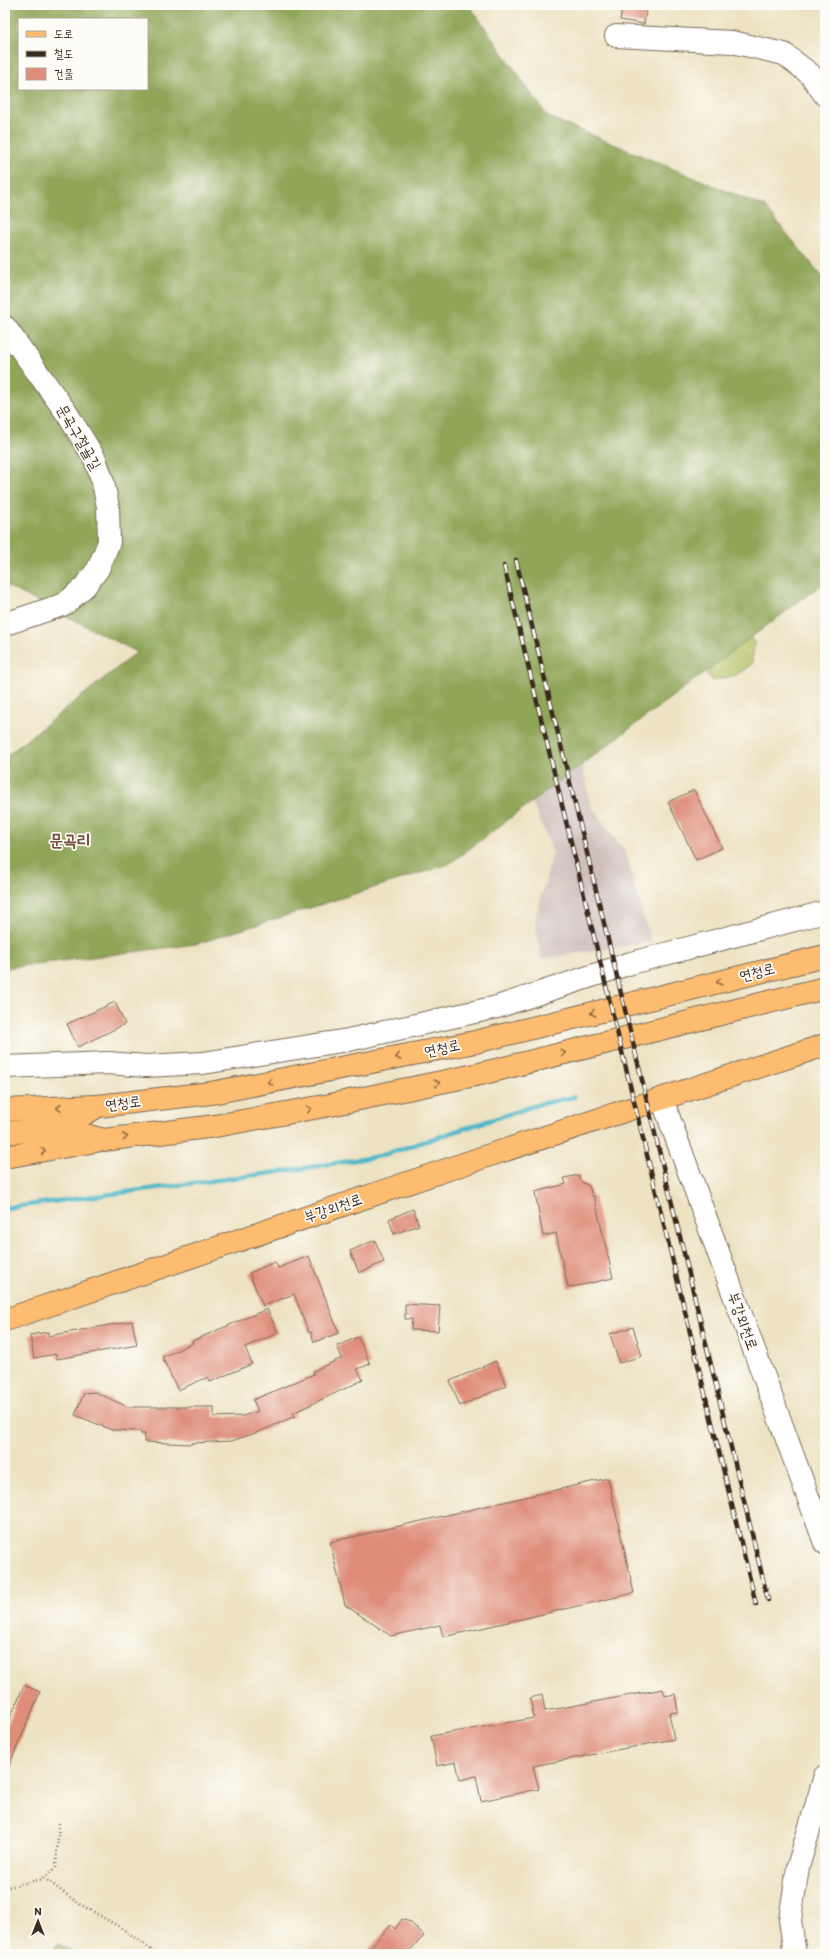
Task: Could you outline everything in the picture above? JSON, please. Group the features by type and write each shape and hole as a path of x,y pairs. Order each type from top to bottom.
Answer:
{"main road":[{"name":"연청로","path":"60,1128 98,1106 211,1094 460,1045 825,956"},
{"name":"연청로","path":"5,1133 60,1128 104,1140 215,1126 330,1106 473,1076 825,988"},
{"name":"부강외천로","path":"5,1320 484,1157 825,1045"},
{"path":"5,1110 98,1106"},
{"path":"5,1157 104,1140"}],"street":[{"path":"616,36 732,42 784,54 810,74 825,95"},
{"name":"문곡구절골길","path":"5,327 66,412 95,459 103,482 108,507 109,542 98,569 86,586 65,604 5,624"},
{"path":"5,1067 108,1063 146,1066 203,1063 348,1040 497,1008 631,963 825,912"},
{"name":"부강외천로","path":"662,1099 825,1543"},
{"path":"795,1954 790,1920 798,1867 825,1776"}],"path":[{"path":"5,1888 44,1878 56,1868 59,1822"},
{"path":"44,1878 78,1903 123,1929 157,1954"}],"shaded area":[{"path":"564,660 590,805 625,852 651,942 541,959 535,918 553,853 507,742"}],"green space":[{"path":"5,5 469,5 548,117 765,207 825,280 825,582 449,864 196,944 5,968 5,757 137,652 5,585"},
{"path":"735,620 754,642 752,664 736,675 713,681 698,663"},
{"path":"58,1943 76,1954 51,1954"}],"building":[{"path":"623,5 647,5 644,24 620,20"},
{"path":"694,790 722,848 696,860 668,802"},
{"path":"115,1002 125,1024 78,1047 67,1024"},
{"path":"579,1175 580,1181 589,1186 592,1196 594,1196 613,1278 568,1288 556,1233 543,1236 535,1192 566,1184 564,1178"},
{"path":"413,1209 419,1225 394,1234 389,1219"},
{"path":"375,1240 384,1262 359,1273 350,1251"},
{"path":"309,1256 339,1333 314,1342 294,1294 263,1306 249,1273 275,1262 278,1268"},
{"path":"405,1304 440,1306 438,1331 411,1330 412,1319 405,1319"},
{"path":"267,1309 278,1333 245,1347 252,1364 210,1382 208,1377 178,1390 162,1357 193,1343 192,1341"},
{"path":"132,1321 137,1345 57,1359 56,1354 34,1358 30,1335 48,1332 48,1336"},
{"path":"633,1327 642,1356 619,1363 610,1334"},
{"path":"358,1337 370,1364 357,1369 363,1380 293,1413 295,1416 259,1432 231,1441 192,1444 144,1442 145,1434 141,1434 141,1431 112,1430 75,1415 84,1393 95,1392 128,1407 214,1407 214,1417 243,1416 258,1411 253,1400 314,1374 313,1371 342,1358 337,1346"},
{"path":"496,1361 506,1386 460,1406 450,1381"},
{"path":"608,1478 634,1593 443,1637 440,1625 391,1636 345,1605 330,1542"},
{"path":"24,1685 40,1692 5,1776 5,1730"},
{"path":"663,1689 665,1696 675,1694 678,1712 669,1713 674,1739 533,1766 539,1789 481,1801 476,1776 460,1780 456,1762 437,1766 431,1736 534,1718 530,1698 542,1695 545,1711"},
{"path":"402,1919 410,1922 424,1936 406,1954 364,1954 391,1925 395,1929"}],"waterway":[{"path":"5,1208 286,1171 380,1156 540,1104 574,1097"}],"railway":[{"path":"516,560 768,1600"},
{"path":"504,566 756,1604"}],"district":[{"name":"문곡리","path":"70,840"}]}
